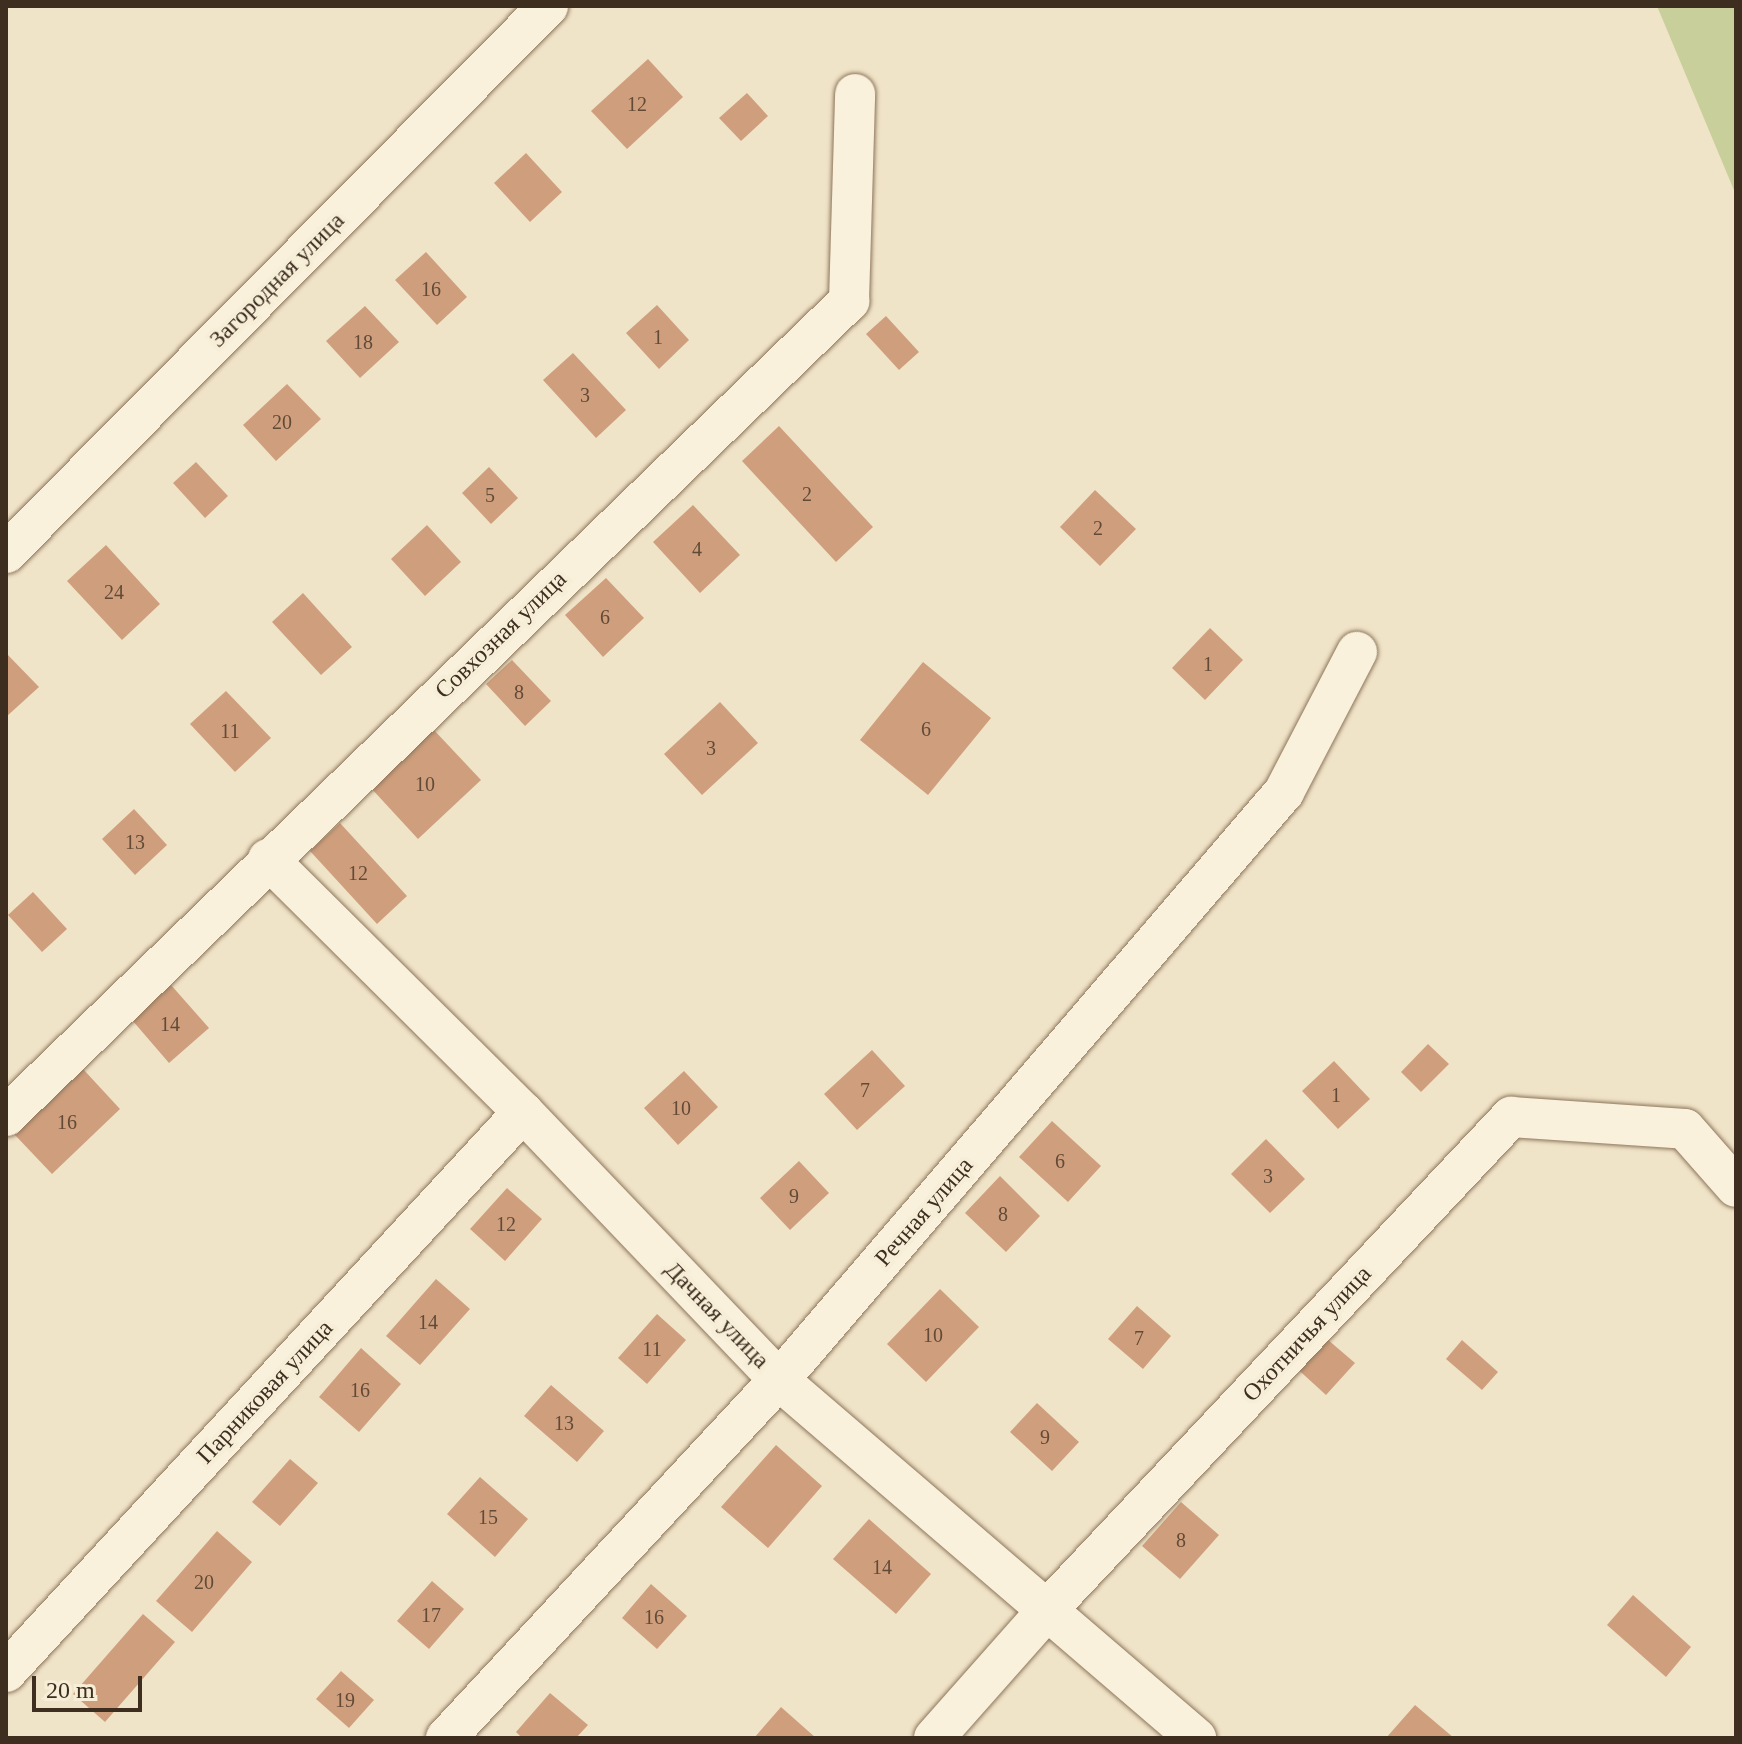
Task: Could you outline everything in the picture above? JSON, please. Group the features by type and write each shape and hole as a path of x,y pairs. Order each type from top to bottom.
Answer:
{"street":[{"name":"Загородная улица","path":"6,553 548,6"},
{"name":"Совхозная улица","path":"6,1116 268,859 849,301 855,94"},
{"name":"Речная улица","path":"446,1738 779,1380 1284,792 1357,652"},
{"name":"Дачная улица","path":"268,859 523,1112 779,1380 1196,1738"},
{"name":"Парниковая улица","path":"6,1672 523,1112"},
{"name":"Охотничья улица","path":"934,1738 1048,1609 1511,1117 1685,1129 1736,1187"}],"green space":[{"path":"1657,6 1736,6 1736,195"}],"building":[{"path":"648,59 683,97 627,149 591,111"},
{"path":"747,93 768,116 741,141 719,118"},
{"path":"526,153 562,192 530,222 494,183"},
{"path":"426,252 467,297 437,325 395,280"},
{"path":"657,305 689,340 659,369 626,333"},
{"path":"365,306 399,342 360,378 326,341"},
{"path":"886,316 919,352 899,370 866,334"},
{"path":"573,353 626,410 596,438 543,380"},
{"path":"287,384 321,419 276,461 243,425"},
{"path":"779,426 873,527 836,562 742,461"},
{"path":"196,462 228,496 205,518 173,483"},
{"path":"489,467 518,498 491,524 462,493"},
{"path":"1095,490 1136,529 1100,566 1060,527"},
{"path":"693,505 740,555 700,593 653,542"},
{"path":"427,525 461,562 425,596 391,559"},
{"path":"106,545 160,604 122,640 67,581"},
{"path":"606,578 644,618 603,657 565,615"},
{"path":"303,593 352,647 321,675 272,622"},
{"path":"1210,628 1243,660 1205,700 1172,668"},
{"path":"6,653 39,687 6,717"},
{"path":"512,660 551,701 525,726 486,684"},
{"path":"923,662 991,718 928,795 860,740"},
{"path":"226,691 271,738 235,772 190,724"},
{"path":"720,702 758,743 702,795 664,754"},
{"path":"433,729 481,780 418,839 370,787"},
{"path":"134,809 167,845 135,875 102,839"},
{"path":"340,823 407,896 377,924 310,851"},
{"path":"33,892 67,929 42,952 8,915"},
{"path":"171,985 209,1028 169,1063 132,1020"},
{"path":"1428,1044 1449,1064 1421,1092 1401,1072"},
{"path":"872,1050 905,1086 857,1130 824,1094"},
{"path":"1334,1061 1370,1099 1338,1129 1302,1091"},
{"path":"83,1069 120,1109 52,1174 14,1134"},
{"path":"684,1071 718,1107 678,1145 644,1108"},
{"path":"1052,1121 1101,1166 1068,1202 1019,1157"},
{"path":"1266,1139 1305,1179 1270,1213 1231,1174"},
{"path":"799,1161 829,1193 790,1230 760,1198"},
{"path":"1000,1176 1040,1216 1006,1252 965,1213"},
{"path":"507,1188 542,1219 505,1261 470,1229"},
{"path":"436,1279 470,1309 420,1365 386,1336"},
{"path":"940,1289 979,1327 926,1382 887,1344"},
{"path":"1137,1306 1171,1336 1143,1369 1108,1339"},
{"path":"657,1314 686,1340 647,1384 618,1358"},
{"path":"1320,1333 1355,1363 1326,1395 1292,1364"},
{"path":"1462,1340 1498,1372 1482,1390 1446,1359"},
{"path":"361,1348 401,1384 359,1432 319,1397"},
{"path":"551,1385 604,1431 577,1462 524,1416"},
{"path":"1037,1403 1079,1442 1052,1471 1010,1432"},
{"path":"776,1445 822,1486 768,1548 721,1507"},
{"path":"290,1459 318,1483 280,1526 252,1502"},
{"path":"480,1477 528,1519 495,1557 447,1514"},
{"path":"1181,1502 1219,1535 1180,1579 1142,1546"},
{"path":"869,1519 931,1574 896,1614 833,1559"},
{"path":"217,1531 252,1562 192,1632 156,1601"},
{"path":"432,1581 464,1609 429,1649 397,1621"},
{"path":"651,1584 687,1616 657,1649 622,1618"},
{"path":"1633,1595 1691,1647 1666,1677 1607,1625"},
{"path":"143,1614 175,1642 105,1722 73,1694"},
{"path":"341,1671 374,1700 349,1728 316,1699"},
{"path":"550,1693 588,1725 576,1738 522,1738 516,1732"},
{"path":"1415,1705 1454,1738 1386,1738"},
{"path":"781,1707 816,1738 754,1738"}]}
